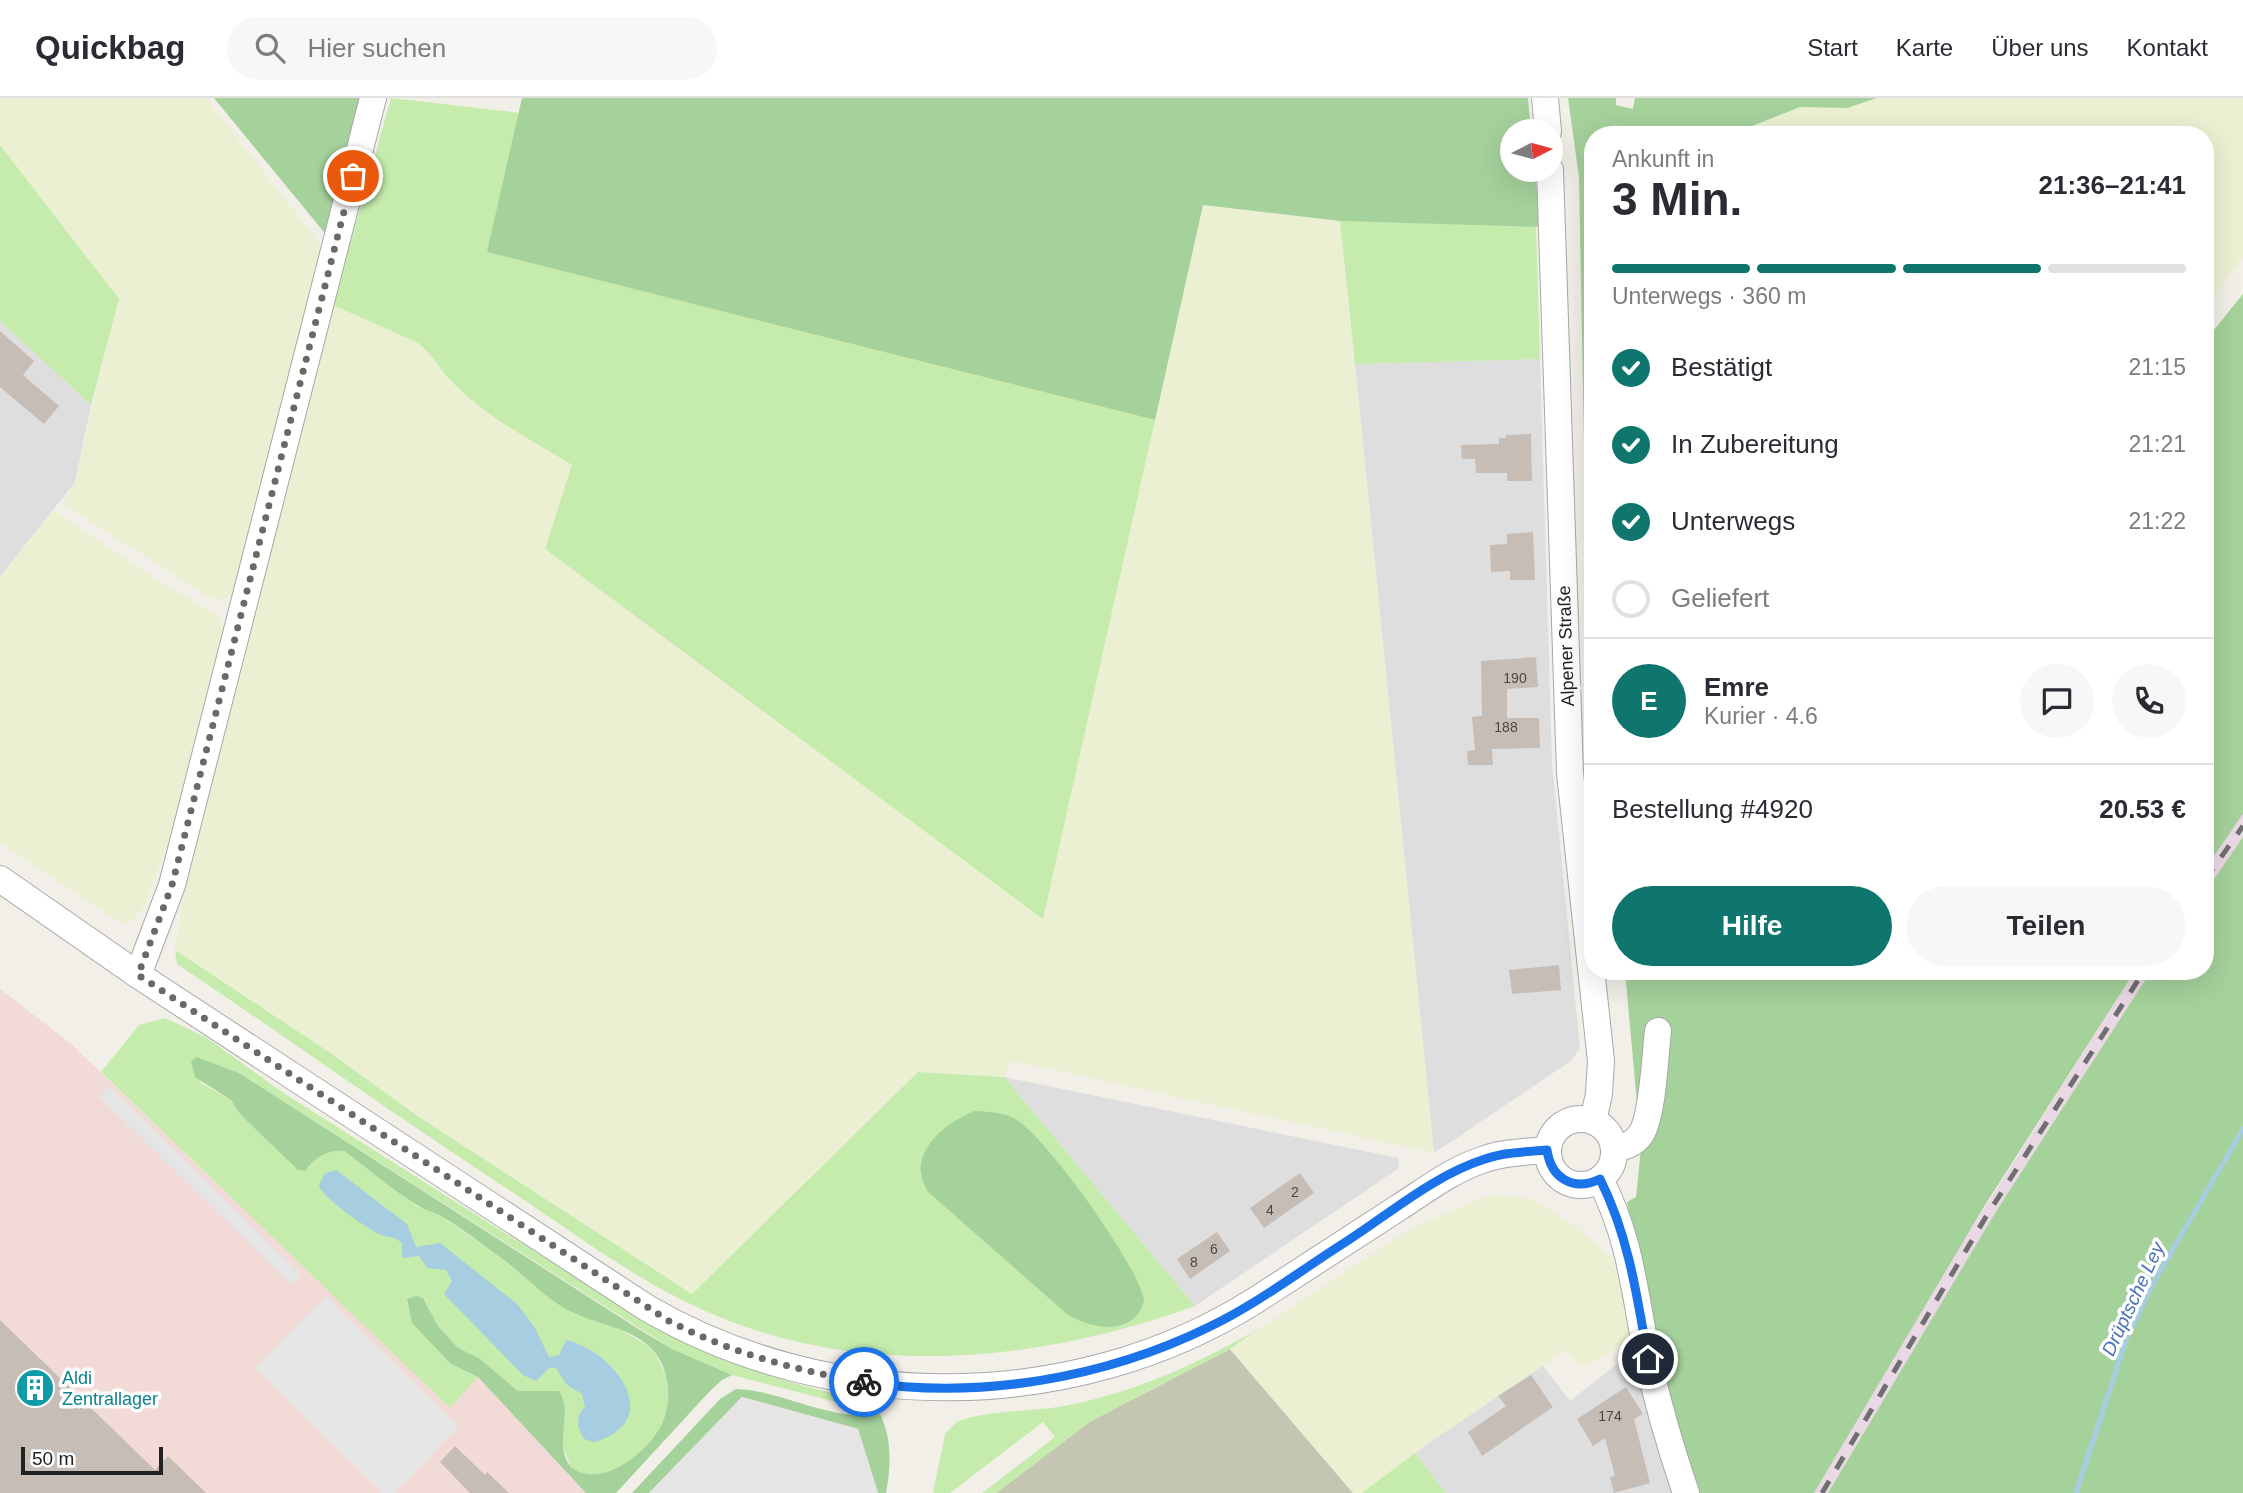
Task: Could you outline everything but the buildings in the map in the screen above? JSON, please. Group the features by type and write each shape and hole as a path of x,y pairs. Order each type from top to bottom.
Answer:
{"street":[{"path":"138,975 172,885 373,98"},
{"path":"1545,98 1547,119"},
{"name":"Alpener Straße","path":"1550,182 1570,773 1584,903"},
{"path":"0,879 138,975 669,1321 710,1341 759,1359 830,1376 891,1385 940,1388 1006,1385 1070,1374 1157,1349 1235,1313 1455,1171 1500,1155 1547,1150"},
{"name":"Alpener Straße","path":"1592,980 1601,1060 1599,1094 1593,1121"},
{"path":"1614,1148 1627,1147 1634,1142 1647,1120 1658,1031"},
{"path":"1572,1120 1593,1121 1607,1132 1614,1148 1611,1166 1600,1179 1590,1184 1570,1184 1553,1171 1547,1150 1554,1132 1562,1124 1572,1120"},
{"path":"1600,1179 1623,1231 1630,1255 1650,1369 1686,1493"}],"shaded area":[{"path":"0,98 206,98 324,249 231,597 217,600 207,596 63,504 75,482 118,299 0,145"},
{"path":"1877,98 2243,98 2243,258 2214,295 2214,126 1752,126 1800,107 1847,108"},
{"path":"1202,205 1340,221 1434,1153 1012,1061 1004,1077 918,1072 692,1294 416,1115 329,1052 175,950 193,833 333,305 427,349 452,383 504,423 572,466 1043,919"},
{"path":"0,321 91,405 75,482 0,577"},
{"path":"1540,359 1552,763 1580,1048 1571,1061 1434,1153 1355,364"},
{"path":"53,510 170,588 219,616 224,624 171,833 145,905 133,919 122,924 0,843 0,577"},
{"path":"2243,814 2243,837 2214,879 2214,856"},
{"path":"2129,980 2145,980 1995,1213 1828,1493 1814,1493 1947,1267"},
{"path":"0,989 70,1043 450,1407 478,1377 586,1493 0,1493"},
{"path":"1004,1077 1398,1158 1399,1168 1195,1306"},
{"path":"109,1086 301,1274 292,1285 99,1097"},
{"path":"1499,1195 1532,1199 1577,1228 1611,1258 1626,1301 1634,1337 1588,1365 1580,1367 1566,1350 1426,1445 1362,1493 1353,1493 1230,1349 1412,1228 1483,1198"},
{"path":"326,1296 459,1427 395,1493 382,1493 255,1368"},
{"path":"1230,1349 1353,1493 996,1493 1091,1421"},
{"path":"1636,1349 1673,1493 1446,1493 1415,1453 1539,1361 1570,1401"},
{"path":"742,1397 858,1429 878,1493 649,1493"}],"green space":[{"path":"214,98 366,98 328,237"},
{"path":"391,98 520,113 488,252 1155,420 1043,919 545,549 572,465 510,428 467,396 418,343 333,305"},
{"path":"522,98 1528,98 1530,119 1500,119 1500,182 1536,182 1540,227 1340,221 1203,205 1155,420 487,252"},
{"path":"1568,98 1616,98 1616,105 1633,109 1635,98 1877,98 1847,108 1800,107 1752,126 1584,126 1584,444 1579,177"},
{"path":"0,145 119,299 91,405 0,321"},
{"path":"1340,221 1536,226 1540,359 1355,364"},
{"path":"2243,294 2243,814 2214,856 2214,330"},
{"path":"2243,837 2243,1493 1828,1493 1995,1213 2145,980 2214,980 2214,879"},
{"path":"175,950 329,1052 416,1115 692,1294 918,1072 1004,1077 1195,1306 1073,1341 1011,1351 948,1356 885,1355 822,1347 761,1332 676,1297 604,1254 177,964"},
{"path":"1626,980 2129,980 1985,1205 1814,1493 1695,1493 1646,1309 1627,1202 1636,1197 1641,1148"},
{"path":"165,1018 207,1038 285,1094 657,1329 747,1368 841,1395 840,1403 732,1375 672,1349 239,1073 197,1057 192,1061 201,1083 231,1100 240,1114 305,1171 322,1155 332,1151 344,1151 417,1206 441,1216 500,1257 577,1315 604,1322 650,1347 668,1380 669,1402 663,1426 628,1468 612,1477 581,1475 571,1467 561,1443 563,1418 538,1391 518,1391 480,1359 457,1347 438,1326 423,1298 407,1300 408,1306 451,1364 478,1377 450,1408 101,1072 139,1025"},
{"path":"197,1057 239,1073 640,1330 672,1349 732,1375 709,1392 616,1493 586,1493 478,1377 451,1364 412,1323 407,1299 417,1296 423,1298 438,1326 457,1347 480,1359 518,1391 559,1391 565,1409 563,1449 571,1467 584,1474 598,1474 627,1462 640,1452 660,1428 667,1407 667,1380 661,1362 650,1347 619,1329 564,1308 469,1235 441,1216 407,1199 344,1151 327,1153 317,1158 305,1171 298,1170 240,1114 231,1100 195,1077 191,1061"},
{"path":"975,1111 1002,1114 1017,1120 1049,1152 1090,1205 1139,1284 1144,1301 1139,1313 1131,1320 1111,1327 1089,1324 1068,1315 927,1191 921,1167 928,1146 949,1125"},
{"path":"1258,1329 1230,1349 1091,1421 996,1493 982,1493 1055,1437 1043,1422 950,1493 933,1493 945,1434 957,1422 981,1415 1069,1405 1118,1392 1190,1365"},
{"path":"736,1389 772,1395 824,1410 860,1415 880,1414 887,1433 889,1453 886,1493 878,1493 858,1429 742,1397 649,1493 632,1493 720,1399"},
{"path":"1415,1453 1446,1493 1362,1493"}],"water":[{"path":"336,1170 407,1224 416,1247 440,1243 517,1304 534,1326 549,1357 559,1355 566,1340 584,1347 616,1372 626,1387 630,1403 627,1419 616,1432 594,1442 584,1439 578,1423 585,1407 582,1394 566,1384 556,1368 549,1368 536,1381 523,1375 444,1294 452,1281 446,1270 427,1268 419,1256 402,1258 402,1243 367,1227 328,1197 319,1185 325,1173"}],"waterway":[{"name":"Drüptsche Ley","path":"2076,1493 2126,1340 2155,1280 2243,1129"}],"railway":[{"path":"2214,867 2243,826"},
{"path":"1822,1493 1987,1215 2138,980"}],"way so far":[{"path":"353,176 172,885 138,975 669,1321 710,1341 759,1359 864,1382"}],"place":[{"name":"Aldi Zentrallager","path":"35,1388"}],"route":[{"path":"864,1382 940,1388 1006,1385 1070,1374 1157,1349 1184,1339 1235,1313 1455,1171 1485,1158 1547,1150 1553,1171 1561,1178 1570,1184 1580,1185 1600,1179 1612,1203 1630,1255 1648,1359"}]}
